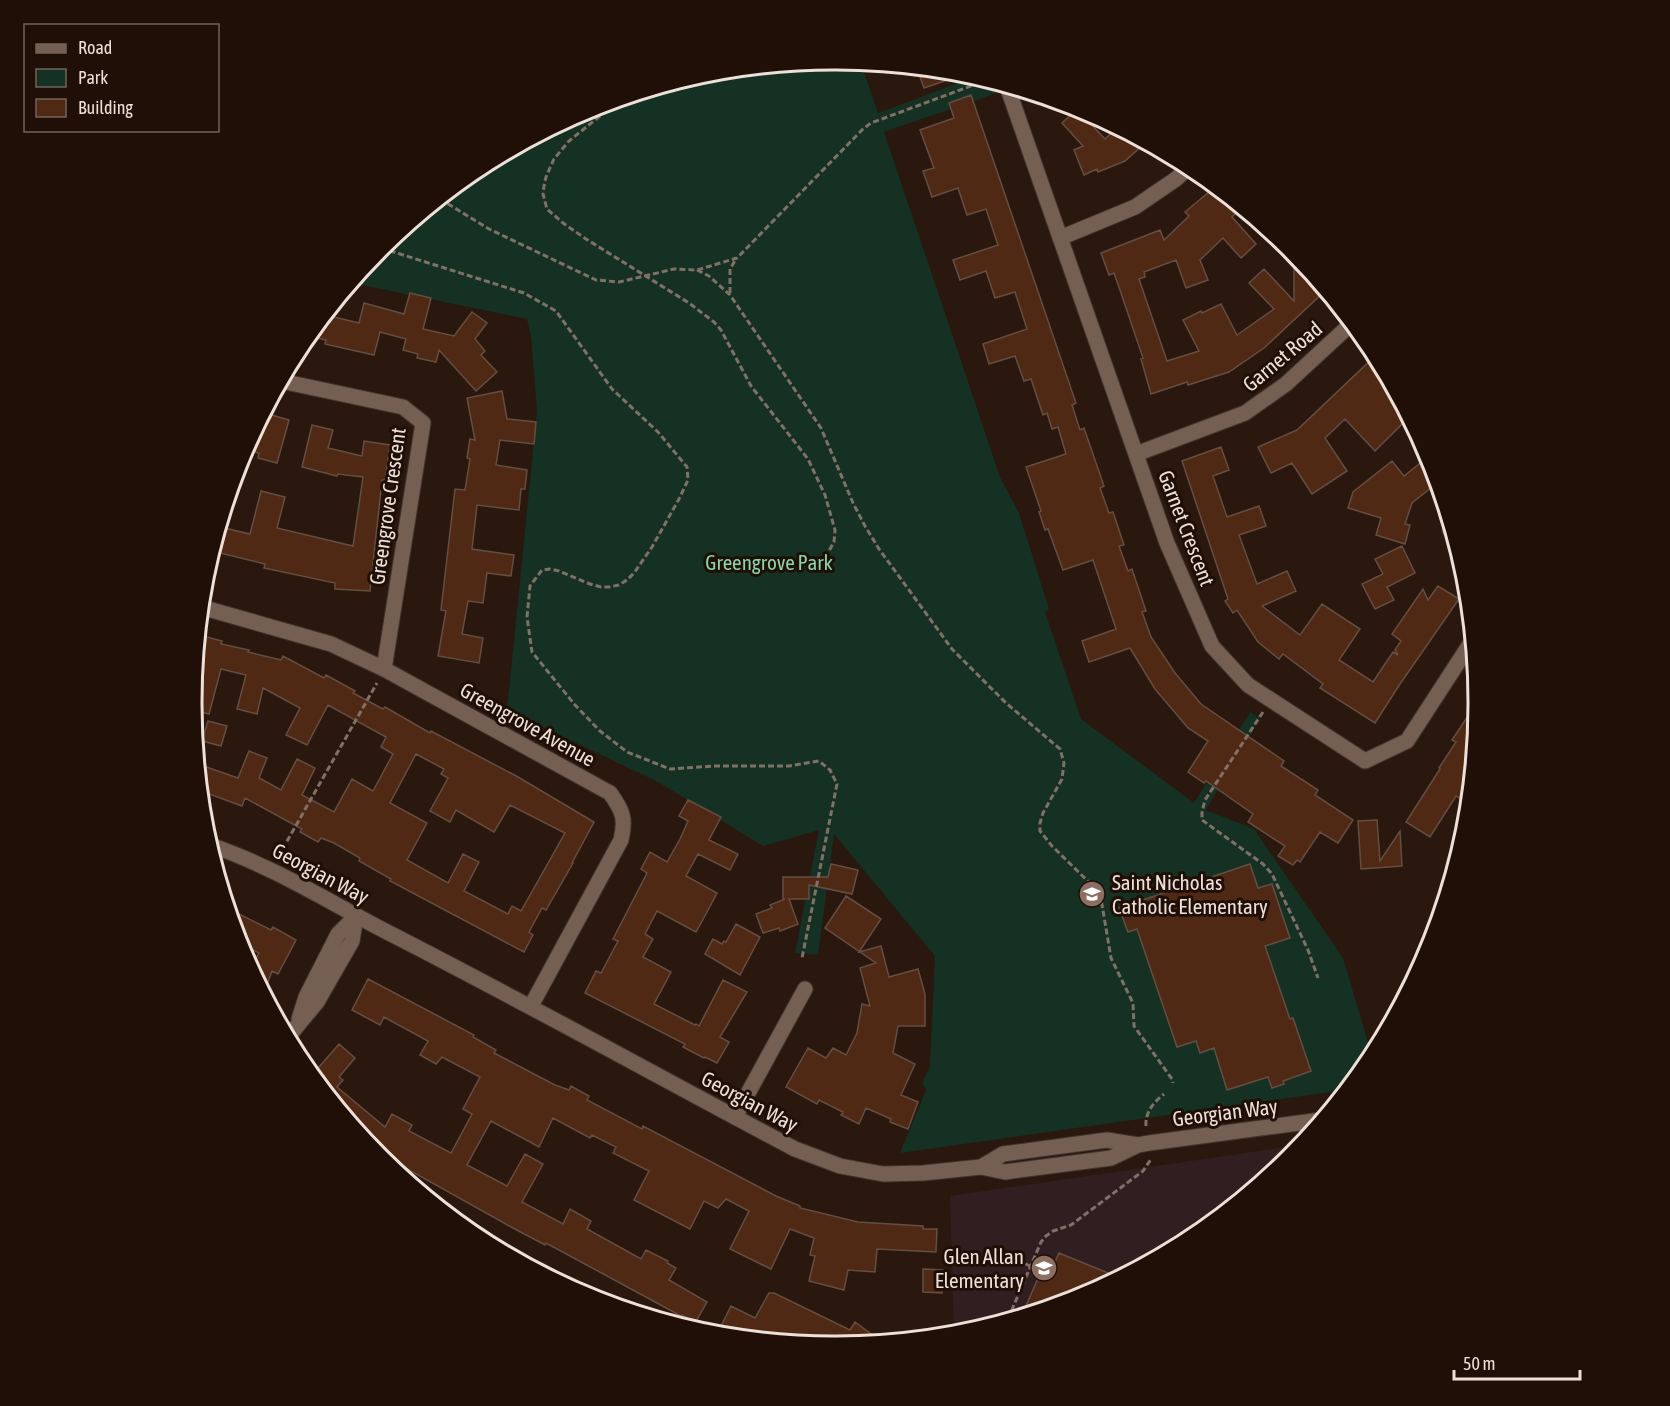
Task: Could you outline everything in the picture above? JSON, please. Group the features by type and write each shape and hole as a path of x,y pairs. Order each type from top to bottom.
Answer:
{"street":[{"name":"Garnet Crescent","path":"1010,95 1167,543 1212,646 1248,685 1365,761 1407,741 1465,652"},
{"path":"1060,238 1135,207 1181,174"},
{"name":"Garnet Road","path":"1136,454 1245,413 1286,384 1345,330"},
{"name":"Greengrove Crescent","path":"290,383 403,407 423,423 384,669"},
{"name":"Greengrove Avenue","path":"210,610 331,644 384,669 610,793 619,805 625,822 621,840 531,1006"},
{"name":"Georgian Way","path":"220,849 271,869 795,1149 840,1166 883,1174 923,1173 981,1167 1005,1172 1111,1158 1137,1145 1310,1121"},
{"path":"294,1030 317,1002 352,941 356,916"},
{"path":"735,1117 805,989"}],"path":[{"path":"730,295 730,269 737,258 863,129 879,119 971,86"},
{"path":"600,116 561,149 554,159 546,177 543,195 547,209 563,223 689,303 721,330 751,386 808,459 816,473 836,530 829,553 812,570"},
{"path":"447,203 489,229 596,280 619,282 674,269 697,270 737,258"},
{"path":"393,252 514,290 556,311 612,389 658,432 687,467 688,480 679,499 652,547 627,580 609,587 590,585 550,569 542,570 535,576 530,586 527,617 532,652 575,705 600,731 627,752 659,765 670,769 715,766 789,766 819,761 830,770 837,784 802,958"},
{"path":"697,270 709,276 730,295 821,428 865,526 952,650 970,669 1060,749 1064,763 1062,779 1043,813 1040,831 1052,846 1100,893 1111,958 1133,1003 1134,1026 1173,1083"},
{"path":"271,869 384,669"},
{"path":"1271,700 1205,800 1202,819 1263,864 1272,874 1308,950 1318,978"},
{"path":"1146,1126 1145,1121 1153,1103 1164,1094"},
{"path":"1012,1310 1030,1266 1046,1236 1071,1225 1143,1171 1151,1159"},
{"path":"1009,1257 1030,1266"}],"shaded area":[{"name":"Glen Allan Elementary","path":"1285,1147 1252,1179 1220,1205 1151,1251 1115,1270 1038,1302 999,1314 954,1324 950,1196"}],"green space":[{"name":"Greengrove Park","path":"835,70 864,71 878,113 958,83 996,91 997,93 884,132 1000,477 1019,513 1049,609 1045,612 1081,719 1194,803 1250,712 1260,718 1206,810 1254,829 1343,958 1368,1043 1334,1092 900,1153 926,1090 922,1083 930,1067 935,956 834,834 818,955 795,953 819,830 763,846 658,782 507,710 537,411 531,337 527,319 360,285 418,227 450,201 519,155 593,119 671,92 752,76"}],"building":[{"path":"920,76 945,81 924,88"},
{"path":"971,95 1076,403 1072,405 1080,430 1084,428 1104,486 1100,488 1109,513 1113,512 1124,545 1119,546 1128,571 1132,569 1146,611 1142,612 1151,637 1175,673 1201,704 1284,761 1281,766 1318,790 1315,795 1353,820 1338,843 1320,832 1300,862 1297,860 1293,865 1278,856 1285,846 1248,822 1253,814 1206,781 1204,783 1188,772 1208,741 1188,728 1155,689 1130,648 1089,662 1082,641 1116,629 1093,560 1063,570 1048,529 1045,530 1026,467 1066,454 1058,427 1052,429 1047,413 1043,415 1031,379 1024,381 1015,356 989,364 983,344 1027,329 1015,292 995,298 986,271 960,280 953,260 998,245 986,209 967,215 958,188 932,197 923,171 934,168 920,130 954,118 949,103"},
{"path":"1069,116 1093,126 1105,139 1110,134 1139,149 1125,161 1084,175 1074,150 1083,146 1062,123"},
{"path":"1208,193 1235,214 1232,217 1256,244 1241,258 1223,238 1200,260 1208,280 1186,288 1176,260 1144,272 1145,277 1139,279 1167,361 1199,351 1183,320 1201,311 1202,313 1221,304 1237,335 1274,309 1249,283 1264,269 1294,301 1294,269 1319,296 1264,348 1229,372 1151,394 1141,359 1143,358 1114,273 1109,275 1101,253 1160,230 1164,240 1189,216 1185,212"},
{"path":"410,293 431,298 423,329 454,336 472,312 487,323 475,339 485,351 481,355 497,372 476,391 439,350 436,362 417,358 418,354 403,350 406,339 380,332 374,355 325,344 326,340 319,338 334,317 359,323 364,303 404,314"},
{"path":"1368,363 1402,424 1375,451 1345,419 1325,438 1347,471 1312,494 1292,463 1271,473 1258,447 1297,430"},
{"path":"502,391 507,419 536,422 534,444 500,440 496,465 527,470 525,489 521,489 519,510 477,505 472,549 514,555 511,576 487,573 483,603 468,601 462,634 483,638 479,663 438,656 446,611 441,610 455,489 465,490 470,459 467,458 470,439 475,440 467,398"},
{"path":"272,415 289,420 277,463 258,458 259,453 255,452"},
{"path":"312,425 333,430 328,448 362,456 364,441 390,445 385,480 382,480 370,591 335,589 335,583 264,568 265,564 221,553 227,529 250,534 261,491 285,497 277,528 353,546 363,477 338,474 337,476 302,467"},
{"path":"1221,447 1229,470 1213,476 1227,517 1259,506 1266,526 1239,535 1257,584 1287,571 1296,591 1262,606 1300,635 1322,604 1360,629 1339,660 1373,682 1393,652 1398,655 1395,650 1401,641 1392,634 1423,589 1428,600 1438,586 1458,599 1375,723 1320,688 1323,684 1283,654 1279,659 1258,642 1237,610 1233,613 1225,601 1228,599 1182,461"},
{"path":"1392,461 1404,476 1420,463 1430,489 1412,503 1405,524 1410,525 1405,544 1376,535 1381,518 1348,508 1353,492"},
{"path":"1402,546 1415,573 1387,587 1394,600 1375,609 1362,584 1383,574 1375,559"},
{"path":"206,637 222,641 221,644 249,650 248,652 281,660 283,656 324,678 326,675 383,709 385,707 430,733 431,731 518,777 594,822 546,910 542,908 529,932 533,935 524,952 390,881 391,879 359,861 360,858 334,843 321,838 318,842 300,832 302,829 245,798 242,806 209,794 206,767 238,778 249,751 267,758 259,778 281,790 297,759 315,768 302,795 334,812 352,779 373,791 393,754 381,747 386,737 328,705 307,745 286,735 300,708 263,688 257,714 237,709 246,675 221,669 209,714 202,712 202,703","holes":["416,754 444,769 441,774 448,778 430,811 450,822 456,810 494,832 510,805 565,833 521,911 512,906 508,914 464,891 479,862 463,854 448,883 407,860 427,823 390,803"]},
{"path":"1467,717 1460,799 1456,796 1430,837 1406,822 1456,742 1452,740"},
{"path":"208,721 227,726 221,746 204,741"},
{"path":"688,800 721,817 709,840 738,854 730,870 698,854 686,876 717,893 707,912 696,932 657,911 645,934 653,939 643,957 671,972 654,1004 695,1025 699,1026 723,980 747,992 720,1037 729,1042 717,1063 585,993 596,971 601,973 618,941 613,939 647,873 641,869 650,852 667,862 680,839 688,821 679,816"},
{"path":"1377,820 1380,861 1400,831 1402,866 1361,869 1358,821"},
{"path":"831,864 858,870 852,894 809,885 809,899 789,899 798,924 780,931 779,928 763,933 756,914 772,908 770,905 785,899 783,899 783,877 828,877"},
{"name":"Saint Nicholas Catholic Elementary","path":"1250,864 1258,888 1272,884 1290,938 1265,946 1311,1071 1283,1081 1284,1084 1272,1088 1268,1077 1227,1090 1214,1048 1200,1053 1196,1041 1177,1047 1137,929 1128,932 1119,908"},
{"path":"846,896 881,919 859,952 825,928"},
{"path":"239,914 271,930 273,927 296,940 278,974 272,971 268,983 257,957 259,953 253,950"},
{"path":"736,924 760,937 740,975 705,954 713,939 722,944 726,942"},
{"path":"881,946 889,977 918,969 925,994 925,1026 898,1026 893,1053 915,1064 901,1095 918,1102 908,1129 866,1108 859,1124 841,1115 843,1112 819,1100 817,1104 786,1087 808,1048 826,1058 833,1048 846,1055 857,1033 862,1004 870,1006 860,968 876,963 860,952"},
{"path":"368,979 474,1035 473,1037 496,1050 494,1053 555,1085 569,1090 571,1086 589,1096 587,1100 642,1129 643,1126 800,1208 858,1222 937,1229 936,1252 877,1249 875,1272 848,1270 844,1290 809,1281 815,1256 810,1255 814,1238 790,1229 771,1269 730,1249 749,1211 726,1199 718,1208 704,1201 690,1229 634,1200 649,1171 613,1153 616,1147 592,1135 590,1138 553,1118 539,1147 491,1121 467,1165 507,1186 525,1154 543,1164 522,1202 563,1224 570,1209 591,1221 587,1229 641,1259 646,1250 668,1261 667,1263 676,1268 669,1280 707,1302 697,1320 681,1316 546,1243 545,1245 513,1228 408,1170 359,1120 319,1068 339,1044 355,1058 339,1077 343,1080 337,1087 385,1127 392,1114 412,1125 409,1131 451,1153 472,1114 463,1109 480,1077 442,1057 436,1064 420,1055 428,1041 384,1017 380,1025 352,1010"},
{"name":"Glen Allan Elementary","path":"1059,1253 1108,1273 1026,1306 1042,1269 1050,1273"},
{"path":"923,1269 943,1270 942,1293 923,1292"},
{"path":"769,1293 774,1293 850,1330 855,1322 871,1334 835,1336 794,1334 722,1325 731,1306 755,1318"}],"place":[{"name":"Saint Nicholas Catholic Elementary","path":"1092,894"},
{"name":"Glen Allan Elementary","path":"1044,1268"}]}
